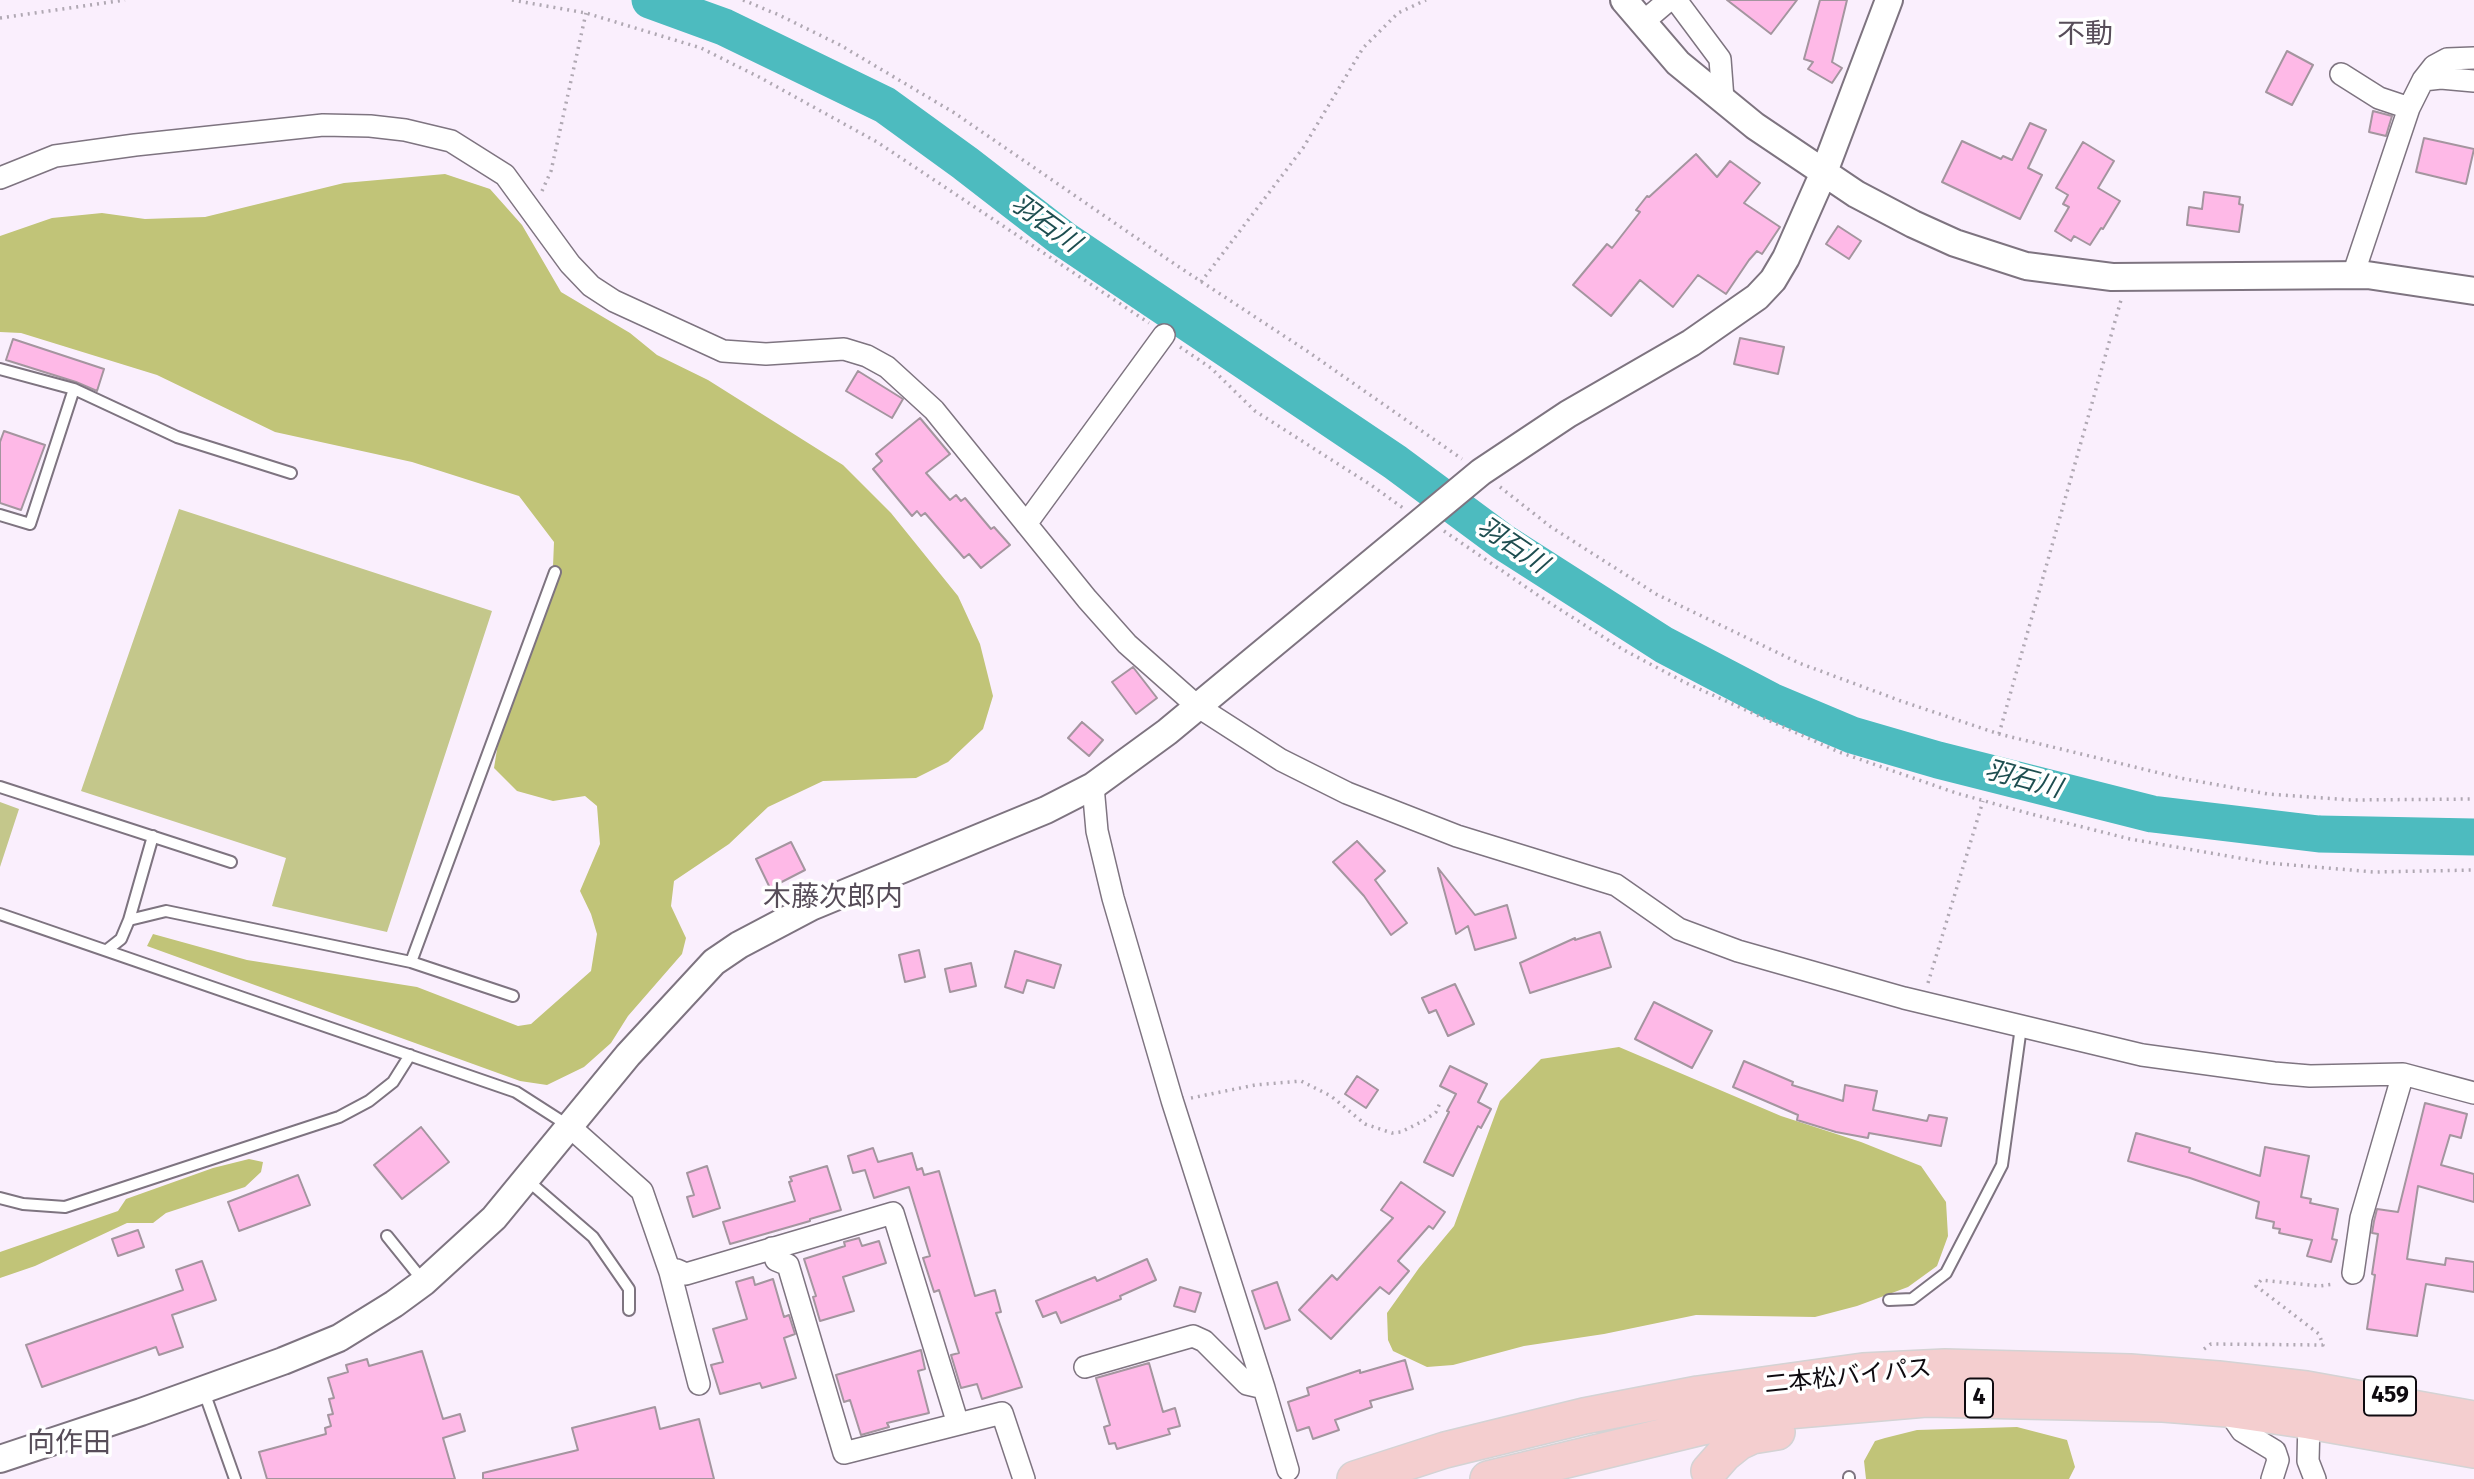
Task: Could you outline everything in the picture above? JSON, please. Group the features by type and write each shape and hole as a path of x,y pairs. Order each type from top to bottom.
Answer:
{"highway":[{"name":"二本松バイパス","path":"1354,1479 1445,1450 1584,1416 1698,1394 1863,1371 1945,1367 2130,1372 2308,1405 2474,1450"},
{"name":"二本松バイパス","path":"1488,1479 1702,1427 1787,1411 1926,1399 1991,1398 2227,1409 2308,1405 2474,1419"},
{"path":"1709,1471 1724,1454 1752,1436 1957,1409 1991,1398"},
{"name":"459","path":"2308,1405 2474,1404"}],"street":[{"path":"1624,0 1678,62 1755,126 1856,194 1955,243 2026,266 2127,278 2367,275 2474,291"},
{"path":"1643,22 1669,0"},
{"path":"1676,0 1720,59 1723,99"},
{"path":"0,1459 284,1361 339,1338 424,1282 494,1218 569,1126 714,962 739,945 811,907 1046,810 1093,786 1167,732 1476,477 1568,414 1691,343 1757,297 1773,281 1786,258 1824,172 1889,0"},
{"path":"2353,275 2409,108 2423,80 2434,66 2447,59 2474,58"},
{"path":"2341,74 2379,98 2409,108"},
{"path":"2423,80 2474,80"},
{"path":"0,178 55,156 323,125 370,126 426,134 451,141 505,175 570,264 590,286 614,301 723,351 750,354 844,349 867,356 887,367 934,410 1087,599 1127,643 1197,706 1281,760 1347,793 1457,836 1616,885 1679,929 1738,951 1922,1003 2141,1055 2310,1076 2403,1074 2474,1093"},
{"path":"1026,524 1164,335"},
{"path":"1093,786 1103,860 1172,1100 1288,1470"},
{"path":"2353,1273 2361,1218 2403,1074"},
{"path":"569,1126 642,1191 670,1272 699,1384"},
{"path":"670,1272 677,1269 686,1274 893,1213 958,1424"},
{"path":"772,1248 776,1260 788,1265 844,1453 1003,1413 1024,1479"},
{"path":"1085,1367 1193,1336 1204,1341 1248,1384 1264,1388"},
{"path":"2308,1405 2308,1461 2315,1479"},
{"path":"2227,1409 2242,1431 2275,1451 2278,1460 2272,1479"}],"lane":[{"path":"0,369 74,390 177,437 291,473"},
{"path":"0,515 30,524 74,390"},
{"path":"411,962 555,572"},
{"path":"0,787 231,862"},
{"path":"107,950 121,939 129,920 153,836"},
{"path":"129,920 166,911 411,962 513,996"},
{"path":"0,914 516,1091 569,1126"},
{"path":"1889,1300 1912,1299 1946,1273 2002,1165 2021,1027"},
{"path":"0,1198 23,1204 65,1207 326,1121 369,1101 393,1082 410,1055"},
{"path":"526,1180 593,1237 629,1289 629,1310"},
{"path":"387,1236 424,1282"},
{"path":"203,1389 235,1479"}],"path":[{"path":"0,18 125,0"},
{"path":"512,0 586,13 701,48 825,112 877,142 1142,316 1211,368 1255,411 1549,603 1622,649 1686,682 1839,752 1983,801 2130,839 2268,863 2374,872 2474,870"},
{"path":"1201,282 1303,148 1363,48 1398,13 1426,0"},
{"path":"532,212 551,171 586,13"},
{"path":"1999,734 2127,278"},
{"path":"2352,800 2474,799"},
{"path":"1922,1003 1983,801"},
{"path":"1172,1100 1203,1097 1255,1085 1301,1081 1331,1096 1365,1124 1392,1133 1401,1132 1425,1120 1436,1112 1440,1104"},
{"path":"2200,1352 2211,1344 2323,1345 2319,1334 2256,1286 2261,1280 2319,1286 2347,1282 2353,1273"}],"green space":[{"path":"445,174 490,189 522,225 561,292 630,333 657,355 708,380 843,465 891,513 958,596 980,644 993,696 983,729 948,762 916,778 823,781 768,807 729,844 674,881 671,906 686,938 682,954 628,1016 611,1043 584,1067 547,1085 520,1081 147,946 153,934 247,960 417,987 518,1026 531,1024 591,971 597,934 580,891 600,844 597,806 585,796 553,801 517,791 494,768 499,737 552,591 554,542 519,496 412,462 275,432 157,375 21,333 0,332 0,236 52,218 102,213 145,219 205,217 344,183"},
{"path":"179,509 492,611 387,932 272,906 286,858 81,791"},
{"path":"0,802 19,809 0,867"},
{"path":"1619,1047 1781,1116 1861,1142 1921,1166 1946,1202 1948,1236 1937,1266 1908,1287 1857,1306 1815,1317 1696,1315 1604,1334 1524,1346 1453,1365 1427,1367 1393,1351 1388,1340 1387,1313 1419,1268 1454,1226 1500,1101 1541,1059"},
{"path":"249,1159 263,1162 261,1172 245,1187 166,1213 153,1223 127,1223 35,1266 0,1278 0,1252 118,1211 126,1199 213,1168"},
{"path":"2017,1427 2067,1440 2075,1467 2069,1479 1866,1479 1864,1461 1875,1441 1917,1430"}],"building":[{"path":"1727,0 1797,0 1771,34"},
{"path":"1820,0 1847,0 1832,62 1842,68 1832,83 1808,69 1813,62 1804,59"},
{"path":"2287,51 2313,65 2292,105 2266,92"},
{"path":"2373,111 2392,116 2386,136 2369,132"},
{"path":"2030,123 2046,130 2028,168 2042,175 2020,219 1942,182 1962,141 2001,159 2003,156 2012,160"},
{"path":"2424,138 2474,149 2466,184 2416,172"},
{"path":"2083,142 2114,161 2098,188 2120,201 2090,245 2074,236 2071,241 2055,231 2069,207 2063,204 2068,195 2056,188"},
{"path":"1696,154 1717,177 1730,161 1760,183 1744,203 1780,227 1762,254 1757,251 1749,260 1726,294 1698,275 1673,307 1640,280 1611,316 1573,285 1607,244 1612,248 1640,212 1636,210 1647,196"},
{"path":"2204,192 2240,197 2239,204 2243,205 2239,232 2187,225 2189,207 2202,209"},
{"path":"1838,226 1861,241 1849,259 1826,244"},
{"path":"1740,338 1784,347 1778,374 1734,364"},
{"path":"13,339 104,369 97,391 6,360"},
{"path":"858,371 903,399 892,418 846,391"},
{"path":"920,418 950,454 926,473 950,500 956,495 961,501 965,498 991,529 994,527 1010,545 981,568 969,554 964,558 925,513 921,516 917,511 912,516 873,469 882,461 876,454"},
{"path":"4,431 45,445 21,510 0,503 0,442"},
{"path":"1133,667 1157,698 1136,714 1112,682"},
{"path":"1082,722 1103,740 1089,756 1068,738"},
{"path":"1357,841 1385,871 1375,880 1407,923 1391,935 1364,896 1333,862"},
{"path":"791,842 805,870 770,888 756,859"},
{"path":"1438,868 1475,915 1507,905 1516,938 1475,950 1468,926 1456,934"},
{"path":"1600,932 1611,967 1530,993 1520,963 1575,938"},
{"path":"919,950 925,977 905,982 899,955"},
{"path":"1015,951 1061,965 1054,988 1027,980 1023,993 1005,987"},
{"path":"971,963 976,986 950,992 945,969"},
{"path":"1455,984 1474,1024 1448,1036 1436,1010 1429,1013 1422,998"},
{"path":"1654,1002 1712,1031 1692,1068 1635,1039"},
{"path":"1744,1061 1793,1082 1792,1085 1843,1101 1845,1085 1877,1091 1873,1110 1927,1121 1929,1115 1947,1118 1941,1146 1869,1133 1868,1138 1797,1120 1798,1115 1733,1087"},
{"path":"1450,1066 1487,1084 1478,1102 1491,1109 1481,1128 1478,1126 1453,1176 1424,1162 1456,1094 1440,1086"},
{"path":"1357,1076 1378,1090 1366,1108 1345,1094"},
{"path":"2425,1103 2467,1114 2461,1138 2450,1135 2441,1165 2474,1174 2474,1202 2418,1186 2407,1259 2445,1265 2446,1258 2474,1262 2474,1292 2426,1284 2417,1336 2367,1329 2375,1275 2372,1274 2378,1234 2372,1233 2377,1209 2398,1212"},
{"path":"421,1127 449,1162 402,1199 374,1165"},
{"path":"2136,1133 2190,1148 2189,1152 2260,1176 2265,1147 2309,1156 2301,1197 2311,1199 2310,1203 2338,1209 2332,1239 2337,1240 2331,1262 2307,1256 2312,1240 2279,1233 2280,1229 2273,1228 2274,1222 2256,1218 2259,1202 2190,1178 2128,1161"},
{"path":"873,1148 878,1162 912,1153 917,1170 922,1168 924,1175 939,1171 975,1296 995,1290 1001,1312 996,1313 1022,1387 982,1399 977,1384 961,1388 951,1355 959,1353 939,1290 934,1292 923,1258 930,1256 909,1187 874,1198 865,1170 853,1173 848,1156"},
{"path":"707,1166 720,1208 693,1217 687,1197 694,1195 687,1173"},
{"path":"827,1166 841,1210 730,1244 723,1222 795,1201 790,1177"},
{"path":"298,1175 310,1205 239,1231 228,1202"},
{"path":"1401,1182 1445,1212 1433,1229 1429,1226 1398,1261 1409,1271 1389,1294 1380,1287 1331,1339 1299,1310 1332,1275 1337,1280 1393,1218 1381,1210"},
{"path":"138,1230 144,1247 118,1256 112,1239"},
{"path":"859,1238 862,1246 879,1241 886,1263 843,1277 854,1311 820,1321 813,1297 816,1296 804,1259 845,1246 844,1242"},
{"path":"1147,1259 1156,1280 1120,1296 1121,1299 1061,1323 1056,1312 1043,1317 1036,1301 1095,1277 1097,1281"},
{"path":"202,1261 216,1300 172,1315 183,1347 159,1355 156,1347 42,1387 26,1345 183,1290 176,1270"},
{"path":"753,1277 755,1285 773,1279 784,1317 789,1315 795,1334 784,1338 796,1378 762,1388 760,1383 720,1394 711,1365 723,1362 713,1329 747,1319 736,1282"},
{"path":"1277,1282 1290,1320 1265,1329 1252,1291"},
{"path":"1180,1287 1201,1293 1195,1312 1174,1306"},
{"path":"921,1350 925,1369 918,1371 929,1413 887,1423 889,1427 861,1435 850,1400 844,1402 836,1375"},
{"path":"422,1351 443,1419 460,1414 465,1431 443,1438 455,1479 267,1479 259,1452 326,1434 325,1428 331,1426 328,1415 333,1414 329,1399 334,1398 328,1378 348,1372 346,1365 367,1359 369,1366"},
{"path":"1405,1360 1413,1389 1370,1401 1372,1407 1335,1420 1339,1430 1313,1439 1309,1427 1297,1431 1288,1402 1309,1395 1307,1388 1360,1370 1360,1373"},
{"path":"1149,1363 1163,1412 1175,1408 1180,1426 1168,1429 1170,1434 1117,1449 1115,1443 1109,1444 1104,1427 1110,1425 1096,1378"},
{"path":"655,1407 660,1429 699,1419 714,1479 483,1479 483,1473 578,1450 572,1428"}],"waterway":[{"name":"羽石川","path":"650,0 724,27 885,105 1062,238 1395,462 1503,542 1664,645 1771,701 1852,735 1938,760 2152,814 2319,834 2474,837"}],"district":[{"name":"不動","path":"2085,35"},
{"name":"木藤次郎内","path":"833,898"},
{"name":"向作田","path":"69,1444"}]}
